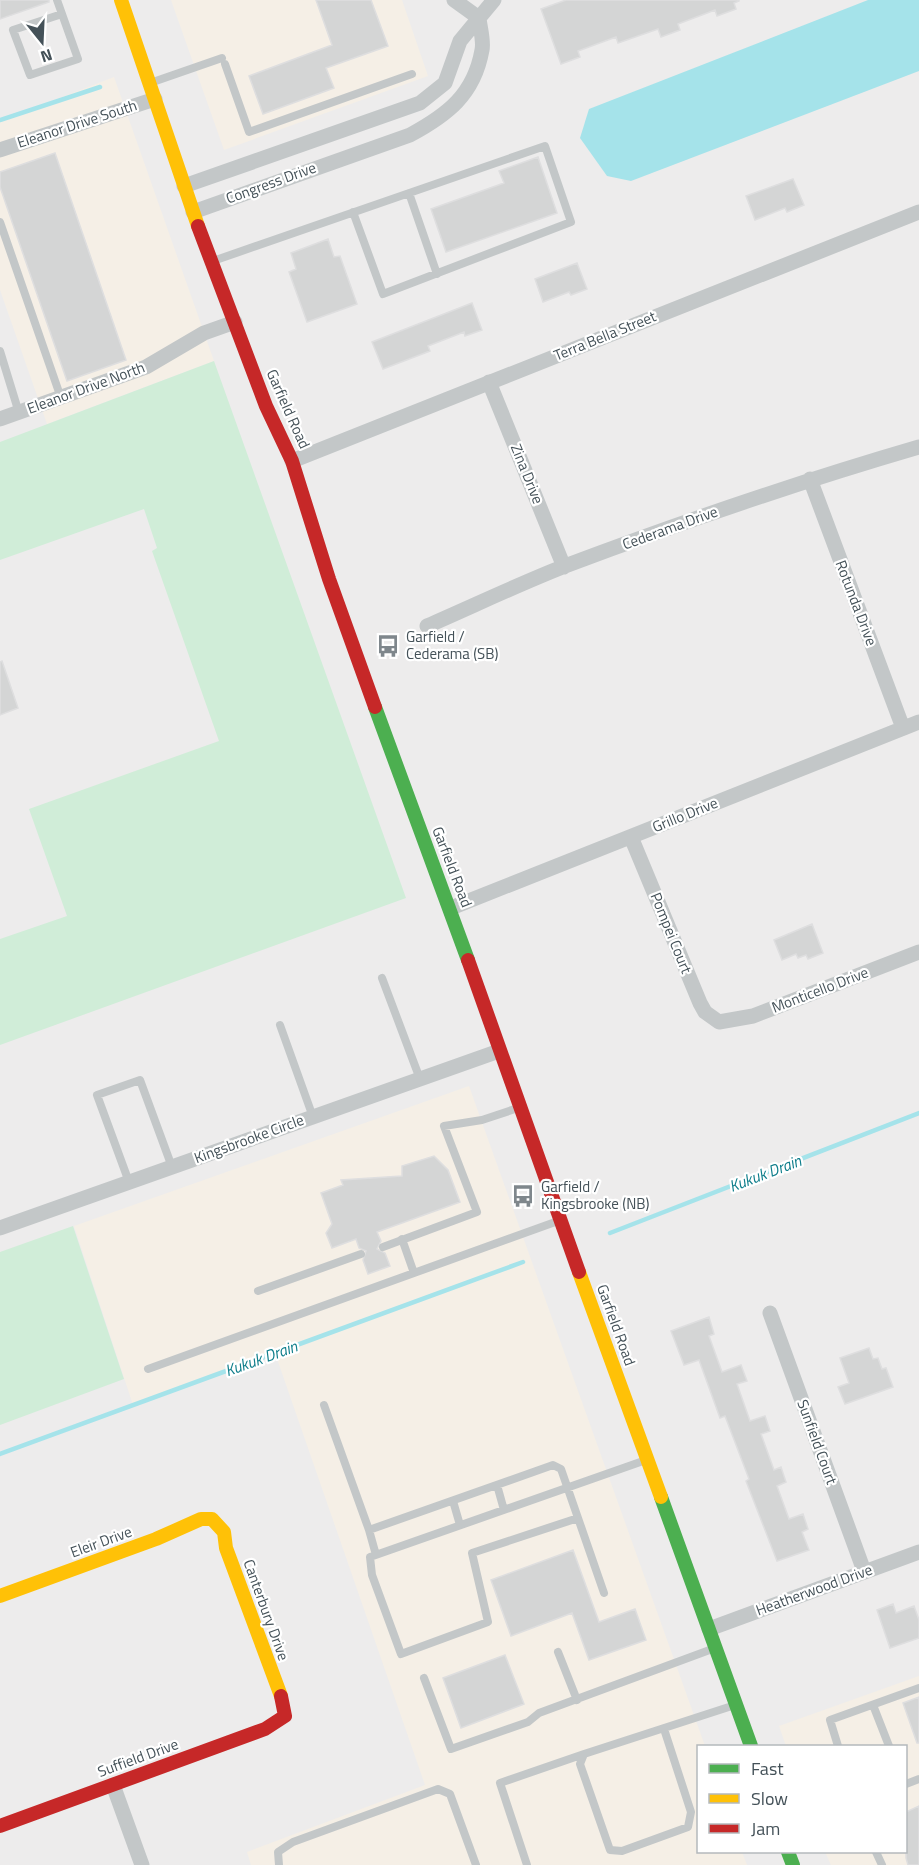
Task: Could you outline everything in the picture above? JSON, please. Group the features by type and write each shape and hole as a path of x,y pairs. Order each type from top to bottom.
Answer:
{"main road":[{"name":"Garfield Road","path":"121,0 193,212 266,406 292,461 329,579 411,805 452,908 519,1108 751,1745"},
{"name":"Eleir Drive","path":"0,1596 156,1539 201,1519 212,1519"},
{"name":"Canterbury Drive","path":"212,1519 224,1532 226,1548 285,1707 285,1716"},
{"name":"Suffield Drive","path":"0,1826 265,1729 285,1716"}],"street":[{"path":"454,0 479,18"},
{"name":"Congress Drive","path":"184,186 420,103 445,83 460,41 494,0"},
{"name":"Congress Drive","path":"193,212 348,155 410,135 442,118 468,91 483,49 479,18"},
{"name":"Eleanor Drive South","path":"0,150 155,99"},
{"path":"340,132 348,155"},
{"name":"Terra Bella Street","path":"292,461 919,212"},
{"name":"Eleanor Drive North","path":"0,419 146,368 204,333 235,322"},
{"name":"Zina Drive","path":"489,382 564,567"},
{"name":"Cederama Drive","path":"428,626 564,567 810,479 919,447"},
{"name":"Rotunda Drive","path":"810,479 903,728"},
{"name":"Grillo Drive","path":"452,908 919,722"},
{"name":"Pompei Court","path":"631,837 700,1003 705,1012 719,1022"},
{"name":"Monticello Drive","path":"719,1022 753,1016 919,952"},
{"name":"Kingsbrooke Circle","path":"0,1228 499,1051"},
{"name":"Sunfield Court","path":"770,1313 864,1571"},
{"name":"Heatherwood Drive","path":"710,1629 919,1552"},
{"path":"113,1785 142,1865"}],"lane":[{"path":"57,0 62,14 78,59 30,75 13,30 62,14"},
{"path":"149,83 223,61 249,132 412,74"},
{"path":"212,261 353,212 545,146 572,222 383,294 353,212"},
{"path":"409,193 437,274"},
{"path":"0,222 62,398"},
{"path":"0,351 20,413"},
{"path":"382,978 420,1079"},
{"path":"280,1025 313,1117"},
{"path":"129,1182 97,1095 140,1080 172,1167"},
{"path":"383,1246 477,1212 444,1126 482,1120 519,1108"},
{"path":"148,1369 561,1221"},
{"path":"402,1239 414,1273"},
{"path":"258,1291 361,1254"},
{"path":"324,1405 376,1555"},
{"path":"578,1518 472,1553 488,1622 401,1654 372,1575 370,1557 648,1459"},
{"path":"369,1530 553,1465 561,1469 604,1593"},
{"path":"497,1485 504,1510"},
{"path":"453,1501 460,1525"},
{"path":"424,1678 452,1749 528,1722 539,1713 716,1648"},
{"path":"558,1652 577,1700"},
{"path":"838,1745 830,1720 919,1688"},
{"path":"527,1865 500,1783 736,1705"},
{"path":"873,1705 889,1745"},
{"path":"584,1754 580,1764 610,1850 622,1851 688,1827 691,1812 664,1729"},
{"path":"279,1865 278,1852 293,1842 438,1789 450,1794 476,1865"}],"shaded area":[{"path":"171,0 402,0 428,76 224,150"},
{"path":"114,77 214,361 47,424 0,290 0,121"},
{"path":"469,1086 705,1745 697,1745 697,1853 742,1853 747,1865 251,1865 247,1852 425,1785 275,1353 133,1405 74,1226"},
{"path":"919,1676 919,1865 831,1865 825,1853 907,1853 907,1745 786,1745 779,1726"}],"green space":[{"path":"214,361 406,898 0,1045 0,939 67,916 29,809 219,741 152,551 157,548 144,509 0,560 0,442"},
{"path":"73,1226 124,1379 0,1425 0,1252"}],"water":[{"path":"868,0 919,0 919,71 631,181 607,176 580,138 589,109"}],"building":[{"path":"0,0 49,0 49,2 0,19"},
{"path":"316,0 371,0 388,46 326,68 334,88 263,114 249,76 332,45"},
{"path":"566,0 739,1 734,3 736,9 717,16 715,10 678,24 680,30 661,37 658,29 618,43 616,37 578,51 580,57 561,64 541,9"},
{"path":"55,153 126,360 67,381 0,187 0,172"},
{"path":"538,157 557,213 446,252 431,209 504,183 499,171"},
{"path":"793,179 804,205 787,212 785,208 755,220 746,196"},
{"path":"328,239 334,257 340,256 357,304 307,322 289,272 296,269 291,253"},
{"path":"577,263 587,289 571,295 569,292 543,302 535,279"},
{"path":"472,303 482,330 465,336 464,332 428,346 430,351 383,369 372,342"},
{"path":"2,661 18,708 0,715 0,662"},
{"path":"812,924 823,953 808,959 806,955 798,958 796,954 782,960 774,940"},
{"path":"434,1156 448,1170 460,1202 377,1232 381,1241 377,1249 385,1253 390,1266 368,1274 363,1260 366,1251 359,1248 356,1239 332,1248 326,1233 332,1224 321,1193 343,1185 341,1180 402,1176 402,1166"},
{"path":"709,1317 714,1334 709,1336 722,1372 741,1365 747,1381 737,1384 750,1421 765,1416 770,1431 761,1434 774,1470 781,1467 786,1482 777,1486 789,1519 803,1514 808,1529 802,1532 809,1550 777,1561 746,1481 749,1479 725,1416 720,1418 699,1360 684,1365 671,1331"},
{"path":"869,1348 873,1359 878,1358 882,1369 886,1368 893,1387 845,1404 838,1387 849,1383 840,1358"},
{"path":"573,1550 599,1622 635,1609 646,1640 589,1660 572,1613 511,1636 491,1580"},
{"path":"893,1604 896,1613 914,1606 919,1620 919,1638 890,1648 877,1610"},
{"path":"505,1655 524,1704 461,1728 443,1678"},
{"path":"919,1697 919,1743 917,1743 903,1703"},
{"path":"919,1806 919,1865 908,1865 906,1858 907,1812"}],"waterway":[{"path":"0,120 100,87"},
{"name":"Kukuk Drain","path":"610,1233 919,1113"},
{"name":"Kukuk Drain","path":"0,1454 523,1262"}],"traffic: fast":[{"path":"375,707 468,960"},
{"path":"661,1497 751,1745"},
{"path":"788,1853 793,1865"}],"traffic: slow":[{"path":"121,0 198,226"},
{"path":"579,1272 661,1497"},
{"path":"0,1596 156,1539 201,1519 212,1519 224,1532 226,1548 281,1696"}],"traffic: jam":[{"path":"198,226 266,406 292,461 329,579 375,707"},
{"path":"468,960 579,1272"},
{"path":"0,1826 265,1729 285,1716 281,1696"}],"place":[{"name":"Garfield / Cederama (SB)","path":"388,646"},
{"name":"Garfield / Kingsbrooke (NB)","path":"523,1196"}]}
